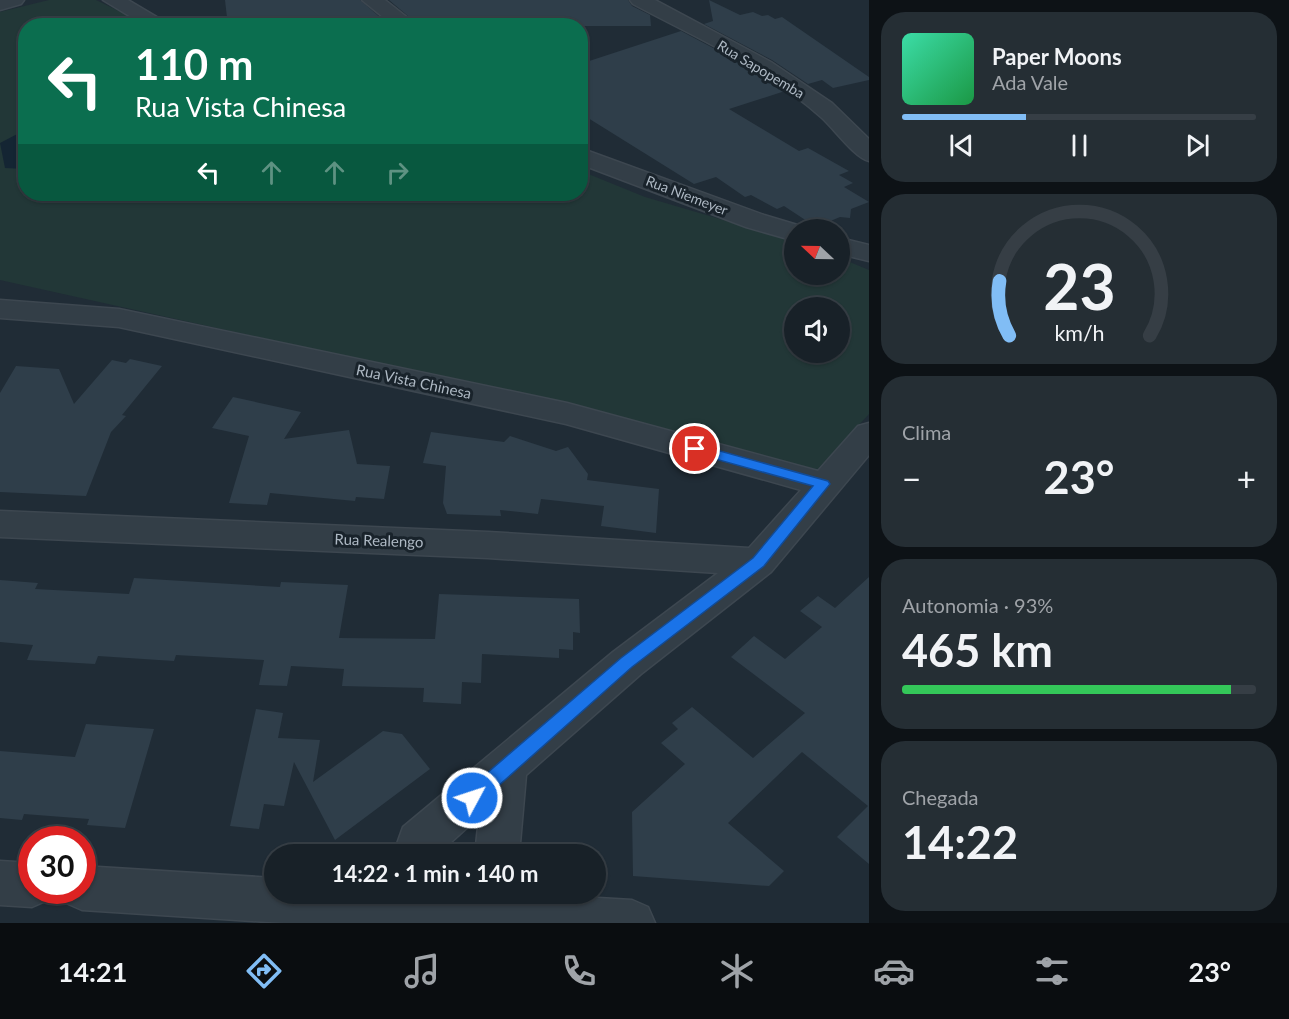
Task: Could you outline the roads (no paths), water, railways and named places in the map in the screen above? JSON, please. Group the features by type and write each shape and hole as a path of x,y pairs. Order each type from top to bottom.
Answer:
{"street":[{"path":"0,4 14,0"},
{"path":"113,0 147,18"},
{"path":"372,0 397,18"},
{"name":"Rua Sapopemba","path":"640,0 763,66 844,122 869,154"},
{"path":"844,122 869,119"},
{"name":"Rua Niemeyer","path":"588,158 784,230"},
{"path":"850,248 869,253"},
{"name":"Rua Vista Chinesa","path":"0,309 119,318 567,414 823,484"},
{"path":"419,844 627,663 758,562 823,484 869,434"},
{"name":"Rua Realengo","path":"0,524 488,544 758,562"},
{"path":"498,844 506,768"},
{"path":"0,883 18,884"},
{"path":"96,889 399,908 510,904 632,923"}],"water":[{"path":"18,134 18,169 5,168 0,143"}]}
